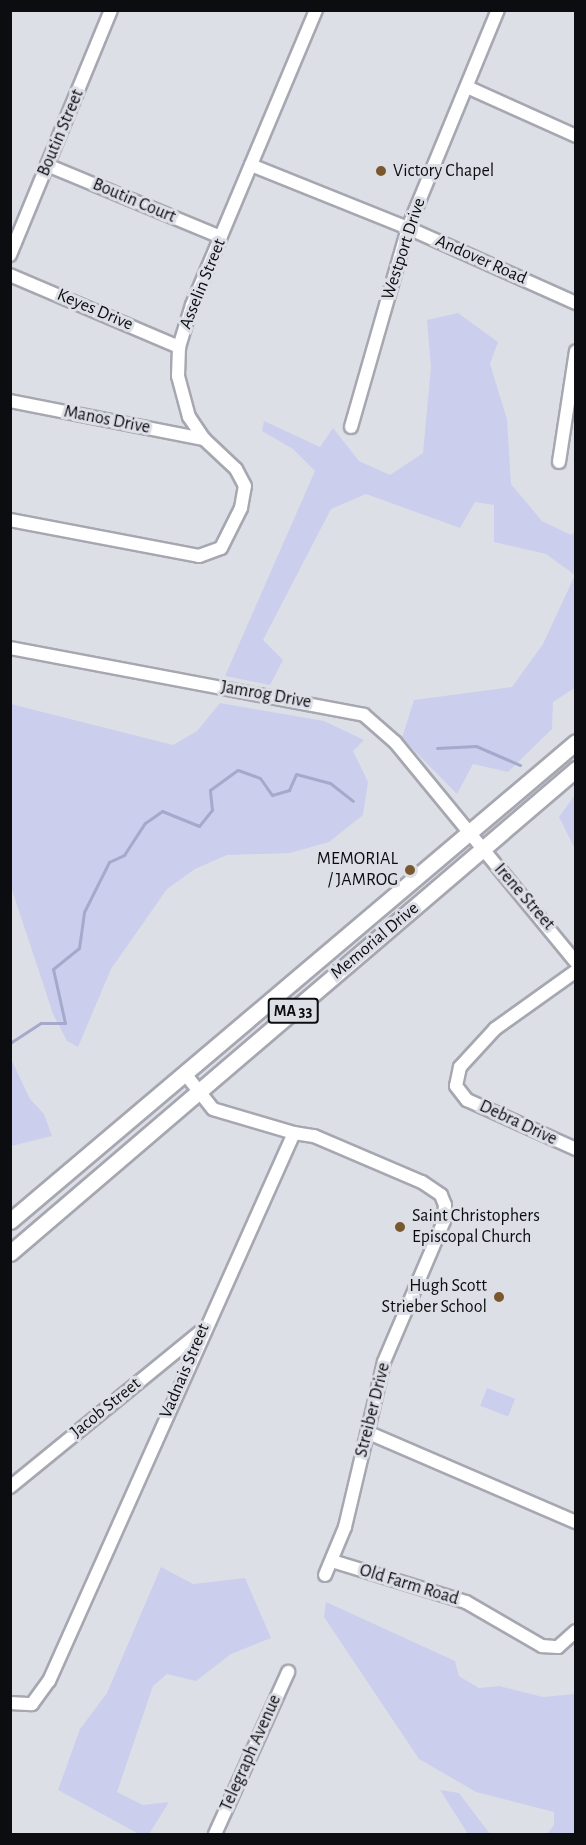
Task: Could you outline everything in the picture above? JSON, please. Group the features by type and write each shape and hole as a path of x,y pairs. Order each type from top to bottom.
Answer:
{"main road":[{"name":"Memorial Drive","path":"10,1221 186,1075 576,742"},
{"name":"Memorial Drive","path":"10,1253 576,769"}],"street":[{"name":"Boutin Street","path":"10,255 111,10"},
{"name":"Asselin Street","path":"10,520 209,556 228,534 245,486 236,469 204,439 182,398 179,346 221,237 316,10"},
{"name":"Westport Drive","path":"351,427 408,228 498,10"},
{"path":"467,87 576,136"},
{"name":"Boutin Court","path":"47,165 221,237"},
{"name":"Andover Road","path":"251,165 408,228 576,303"},
{"name":"Keyes Drive","path":"10,275 179,346"},
{"path":"559,462 576,351"},
{"name":"Manos Drive","path":"10,401 204,439"},
{"name":"Jamrog Drive","path":"10,648 364,715 388,735 470,834"},
{"name":"Irene Street","path":"470,834 576,962"},
{"name":"Debra Drive","path":"576,971 495,1029 460,1067 456,1086 467,1100 576,1149"},
{"path":"186,1075 213,1109 294,1133"},
{"name":"Vadnais Street","path":"10,1704 33,1704 49,1682 202,1331 294,1133"},
{"name":"Streiber Drive","path":"294,1133 314,1136 422,1182 441,1195 445,1205 444,1221 384,1362 369,1433 332,1561 325,1575"},
{"name":"Jacob Street","path":"10,1487 202,1331"},
{"path":"369,1433 576,1522"},
{"name":"Old Farm Road","path":"332,1561 450,1596 542,1646 558,1647 576,1631"},
{"name":"Telegraph Avenue","path":"215,1834 288,1672"}],"shaded area":[{"path":"458,313 498,342 490,364 507,419 511,484 542,521 571,535 575,532 576,687 553,702 552,729 508,772 473,764 457,794 402,738 414,700 512,687 543,644 575,575 546,554 494,542 494,505 475,502 460,528 366,494 331,509 263,640 283,660 270,685 225,676 315,471 293,449 262,431 264,421 320,447 333,428 359,461 390,475 423,453 431,367 427,320"},
{"path":"220,703 324,721 364,740 353,751 368,782 363,815 329,842 290,853 227,855 195,869 167,889 111,969 78,1047 67,1041 53,1014 11,887 11,704 173,745 197,731"},
{"path":"575,795 575,849 559,817"},
{"path":"11,1059 30,1099 44,1114 52,1136 11,1146"},
{"path":"487,1388 515,1399 508,1416 480,1406"},
{"path":"161,1567 193,1584 245,1578 271,1638 231,1654 196,1681 167,1674 153,1686 117,1792 143,1805 169,1802 149,1834 139,1834 58,1790 80,1729 107,1693"},
{"path":"326,1602 455,1661 459,1676 479,1688 499,1686 543,1697 575,1694 575,1834 547,1834 554,1825 554,1812 476,1792 419,1759 324,1617"},
{"path":"440,1790 459,1793 490,1834 468,1834"}],"waterway":[{"path":"437,748 476,746 520,765"},
{"path":"10,1043 41,1023 65,1023 53,969 79,948 84,912 109,862 124,855 145,823 162,811 199,826 212,810 210,790 238,770 260,778 272,795 289,790 296,774 330,783 353,801"}],"place":[{"name":"Victory Chapel","path":"381,171"},
{"name":"MEMORIAL / JAMROG","path":"410,870"},
{"name":"Saint Christophers Episcopal Church","path":"400,1227"},
{"name":"Hugh Scott Strieber School","path":"499,1297"}]}
